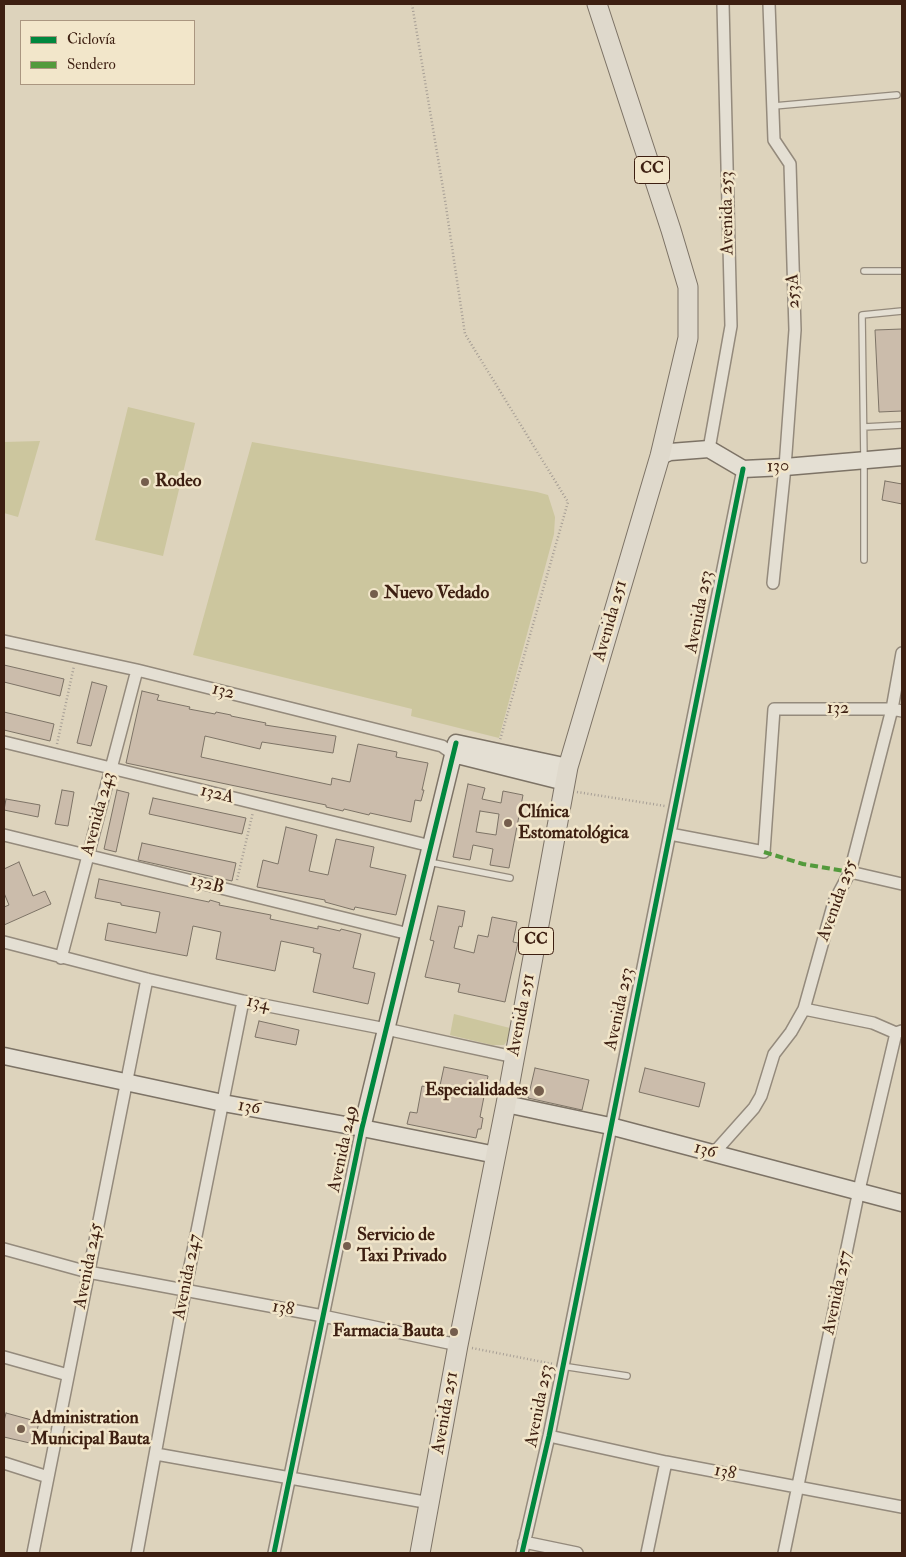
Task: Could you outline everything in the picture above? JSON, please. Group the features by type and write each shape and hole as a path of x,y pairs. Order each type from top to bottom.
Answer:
{"main road":[{"name":"Avenida 251","path":"420,1553 458,1345 506,1104 565,779 660,456 688,338 688,287 597,4"}],"street":[{"name":"Avenida 253","path":"708,449 731,326 723,4"},
{"name":"253A","path":"769,4 774,140 790,164 795,320 773,583"},
{"path":"660,456 670,452 708,449"},
{"name":"130","path":"708,449 743,469 902,457"},
{"name":"Avenida 253","path":"523,1548 549,1436 743,469"},
{"name":"132","path":"4,641 137,670 451,748 565,779"},
{"name":"Avenida 255","path":"713,1154 754,1108 761,1096 774,1054 791,1032 804,1009 834,902 850,872 897,710 902,653"},
{"name":"Avenida 243","path":"62,958 137,670"},
{"name":"132","path":"670,834 764,852 774,709 897,710"},
{"name":"132A","path":"4,742 254,804 429,854"},
{"name":"132","path":"451,748 496,751 565,779"},
{"name":"Avenida 249","path":"274,1553 362,1128 429,854 451,748"},
{"name":"132B","path":"4,835 409,934"},
{"path":"850,872 902,884"},
{"name":"134","path":"4,942 147,979 243,1001 386,1028 514,1057"},
{"name":"Avenida 245","path":"33,1553 147,979"},
{"name":"Avenida 247","path":"137,1553 185,1291 243,1001"},
{"path":"804,1009 873,1023 899,1032"},
{"name":"Avenida 257","path":"784,1553 859,1190 899,1032"},
{"name":"136","path":"4,1056 222,1103 362,1128 496,1155"},
{"name":"136","path":"506,1104 610,1126 859,1190 902,1203"},
{"name":"138","path":"4,1249 88,1272 323,1316 458,1345"},
{"path":"4,1356 68,1375"},
{"name":"138","path":"549,1436 666,1462 902,1507"},
{"path":"156,1454 430,1503"},
{"path":"647,1553 666,1462"},
{"path":"4,1463 48,1477"},
{"path":"523,1548 577,1553"}],"lane":[{"path":"774,106 897,95"},
{"path":"864,271 902,271"},
{"path":"864,560 862,314 902,311"},
{"path":"864,427 902,425"},
{"path":"429,854 510,878"},
{"path":"562,1366 627,1376"}],"path":[{"path":"412,4 445,200 465,334 568,502 496,751"},
{"path":"54,755 76,656"},
{"path":"565,779 675,808"},
{"path":"234,891 254,804"},
{"path":"458,1345 562,1366"}],"shaded area":[{"name":"Rodeo","path":"128,407 195,423 163,556 95,540"},
{"path":"40,441 18,517 4,513 4,442"},
{"name":"Nuevo Vedado","path":"252,442 548,495 555,517 554,534 499,738 411,716 412,709 193,655"},
{"path":"454,1014 510,1028 509,1038 504,1045 492,1045 450,1035"}],"building":[{"path":"902,329 902,411 879,412 875,330"},
{"path":"885,481 902,484 902,504 882,500"},
{"path":"4,665 64,679 60,696 4,682"},
{"path":"92,682 107,686 91,746 77,743"},
{"path":"142,691 159,695 157,700 190,707 189,709 231,715 266,723 265,725 336,736 333,753 262,742 260,749 205,736 201,757 331,785 332,778 350,782 358,744 397,752 396,757 428,763 421,801 415,800 411,822 370,813 369,815 344,809 343,811 326,807 326,805 126,763"},
{"path":"4,712 54,724 50,741 4,730"},
{"name":"Clínica Estomatológica","path":"468,784 485,788 482,799 501,803 503,791 523,795 509,868 490,865 493,849 473,845 470,860 453,857","holes":["480,811 499,814 496,835 476,832"]},
{"path":"62,790 74,792 68,826 55,824"},
{"path":"117,790 129,793 116,852 104,849"},
{"path":"153,798 246,818 242,834 149,814"},
{"path":"6,799 40,805 38,817 4,810"},
{"path":"286,827 317,835 309,871 328,875 336,839 374,847 370,867 406,875 396,915 355,907 354,910 325,902 325,900 257,887 263,860 278,864"},
{"path":"142,843 236,863 232,881 138,860"},
{"path":"19,862 33,896 45,891 51,904 4,925 4,907 9,905 4,893 4,869"},
{"path":"99,879 209,902 210,900 220,903 219,905 271,915 270,919 318,929 318,926 361,934 353,968 375,973 368,1004 313,992 321,954 313,952 314,948 281,941 275,971 216,959 221,932 193,926 187,956 105,940 108,923 156,933 160,912 95,898"},
{"path":"438,906 465,911 462,927 459,926 454,948 474,953 478,935 488,937 492,917 517,922 513,942 518,943 505,1002 458,992 460,984 425,977 434,941 430,940"},
{"path":"259,1021 299,1030 296,1045 255,1037"},
{"path":"444,1067 488,1076 480,1117 483,1118 481,1129 478,1129 476,1138 407,1124 410,1112 417,1113 422,1086 439,1090"},
{"path":"535,1068 589,1080 582,1110 528,1098"},
{"path":"645,1068 705,1083 699,1107 639,1092"},
{"name":"Administration Municipal Bauta","path":"6,1413 39,1422 34,1444 4,1437"}],"marked path":[{"path":"764,852 803,864 850,872"}],"cycle path":[{"path":"522,1553 549,1436 743,469"},
{"path":"274,1553 362,1128 456,743"}],"place":[{"name":"Rodeo","path":"145,482"},
{"name":"Nuevo Vedado","path":"374,594"},
{"name":"Clínica Estomatológica","path":"508,823"},
{"name":"Especialidades","path":"539,1091"},
{"name":"Servicio de Taxi Privado","path":"347,1246"},
{"name":"Farmacia Bauta","path":"454,1332"},
{"name":"Administration Municipal Bauta","path":"21,1429"}]}
